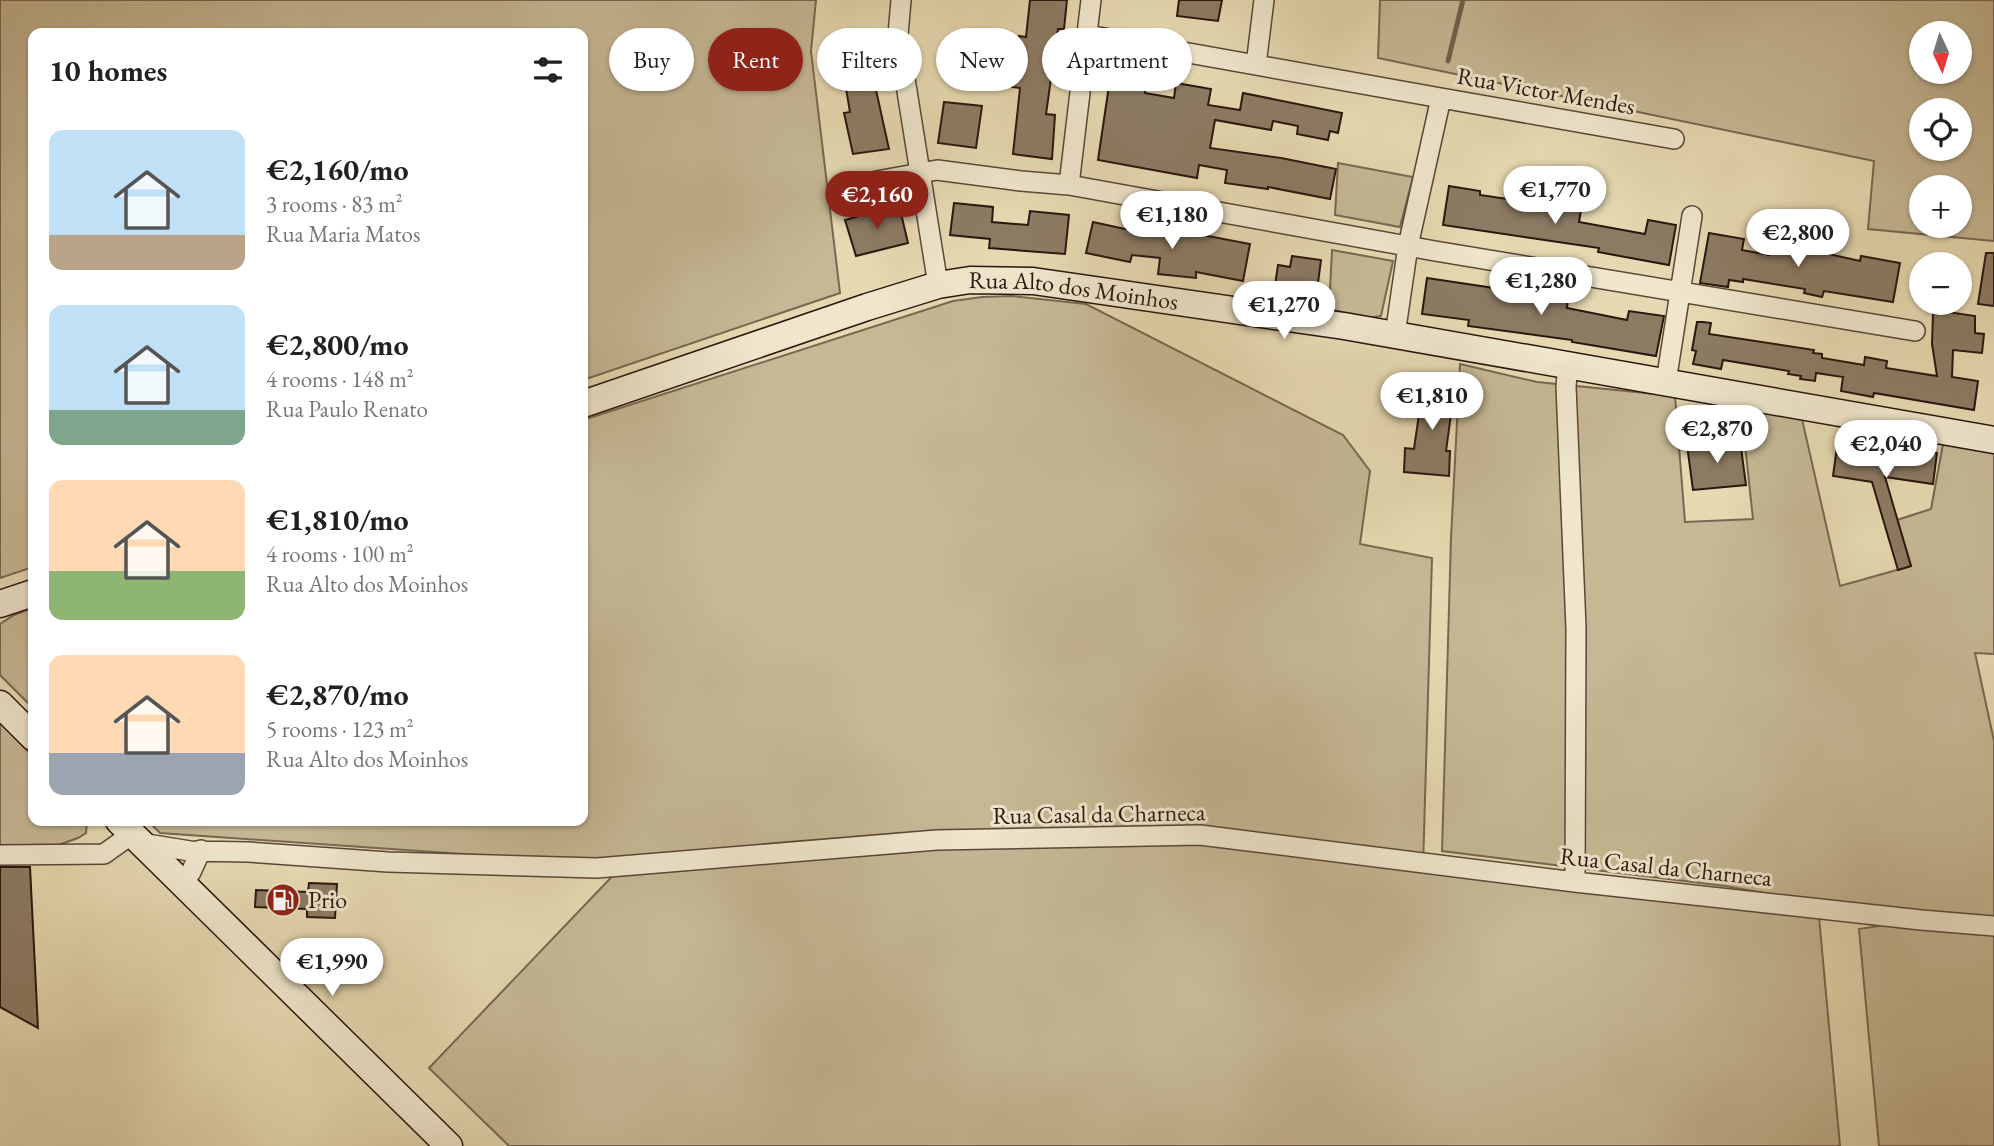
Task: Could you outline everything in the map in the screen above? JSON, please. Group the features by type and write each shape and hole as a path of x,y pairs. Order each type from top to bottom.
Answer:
{"street":[{"path":"901,0 898,35 938,285"},
{"path":"1089,28 1091,0"},
{"path":"1256,65 1264,0"},
{"path":"1192,54 1441,98"},
{"path":"1069,185 1081,91"},
{"name":"Rua Victor Mendes","path":"1395,335 1408,246 1441,98 1674,139"},
{"path":"844,187 937,170 1069,185 1408,246 1915,331"},
{"path":"1667,382 1692,216"},
{"name":"Rua Alto dos Moinhos","path":"588,402 867,307 938,285 971,279 1033,281 1395,335 1994,440"},
{"path":"1568,365 1566,386 1576,628 1575,882"},
{"path":"0,604 28,595"},
{"path":"0,704 28,732"},
{"path":"0,855 104,854 131,832 449,1146"},
{"name":"Rua Casal da Charneca","path":"131,832 196,850 388,862 597,868 937,840 1200,835 1575,882 1994,926"},
{"path":"174,875 191,872 196,850"}],"shaded area":[{"path":"0,0 816,0 811,51 840,293 588,378 588,28 28,28 28,569 0,578"},
{"path":"1380,0 1994,0 1994,241 1962,238 1972,238 1972,175 1909,175 1909,233 1868,229 1874,161 1378,58"},
{"path":"1338,163 1413,177 1400,227 1335,215"},
{"path":"1332,250 1393,261 1381,316 1367,318 1329,309"},
{"path":"1012,296 1086,304 1343,435 1370,471 1360,544 1432,558 1423,868 1819,917 1840,1146 509,1146 429,1068 623,865 160,833 153,826 588,826 588,418 953,301"},
{"path":"1460,364 1537,382 1675,396 1685,522 1753,519 1741,408 1802,419 1840,586 1911,566 1897,520 1931,509 1943,444 1994,453 1994,654 1975,653 1994,741 1994,1146 1879,1146 1859,929 1917,920 1725,886 1442,851 1451,538"},
{"path":"28,610 28,703 0,675 0,624"},
{"path":"0,721 28,752 28,826 87,826 86,833 78,838 30,855 0,855"}],"building":[{"path":"1030,0 1067,0 1064,28 1042,28 1042,91 1049,91 1046,114 1055,115 1052,159 1013,154 1020,91 1028,91 1027,28"},
{"path":"1179,0 1222,0 1218,21 1177,16"},
{"path":"1192,86 1211,89 1208,105 1240,110 1243,93 1342,113 1338,133 1330,131 1328,140 1297,134 1298,126 1273,121 1271,130 1215,120 1210,148 1336,169 1330,199 1268,187 1225,183 1227,170 1199,165 1197,178 1098,160 1108,91 1145,91 1174,98 1175,91 1192,91"},
{"path":"846,91 876,91 889,149 853,154 844,113 850,112"},
{"path":"944,102 982,106 976,148 938,143"},
{"path":"1449,186 1480,191 1480,195 1581,210 1579,222 1645,234 1648,220 1676,225 1669,265 1598,252 1599,248 1443,225"},
{"path":"954,203 993,207 992,222 1028,225 1030,211 1069,215 1065,254 989,248 990,239 950,235"},
{"path":"899,205 908,243 856,256 845,220"},
{"path":"1093,222 1148,234 1149,225 1188,230 1187,232 1250,244 1243,281 1196,272 1196,278 1158,274 1160,258 1132,255 1130,262 1086,253"},
{"path":"1709,233 1744,239 1742,250 1769,255 1772,238 1803,243 1802,248 1860,261 1861,256 1900,263 1893,302 1824,291 1822,297 1804,293 1805,289 1743,279 1743,282 1729,280 1728,287 1700,283"},
{"path":"1986,253 1994,253 1994,306 1978,304"},
{"path":"1292,256 1321,260 1316,298 1274,292 1278,265 1290,267"},
{"path":"1427,278 1568,299 1567,308 1627,320 1629,311 1664,316 1656,356 1572,340 1468,326 1469,320 1422,314"},
{"path":"1933,315 1975,316 1975,333 1984,334 1982,353 1953,350 1952,377 1978,381 1974,410 1874,393 1873,397 1841,391 1843,377 1816,373 1815,381 1800,379 1801,376 1788,374 1789,371 1723,360 1721,369 1693,364 1696,351 1692,350 1697,322 1703,322 1711,323 1709,334 1814,350 1813,353 1822,354 1822,358 1864,365 1865,357 1887,361 1886,368 1937,376 1932,344"},
{"path":"1424,380 1455,385 1446,451 1450,451 1449,476 1404,472 1405,448 1414,449"},
{"path":"1740,440 1746,485 1693,490 1687,445"},
{"path":"1838,440 1897,450 1898,447 1937,453 1933,484 1885,477 1911,566 1898,570 1872,482 1833,476"},
{"path":"0,867 30,867 38,1028 0,1007"},
{"path":"309,883 337,884 335,918 307,917 307,909 255,907 256,890 308,892"}],"waterway":[{"path":"1448,61 1463,0"}],"place":[{"name":"Prio","path":"283,900"}]}
